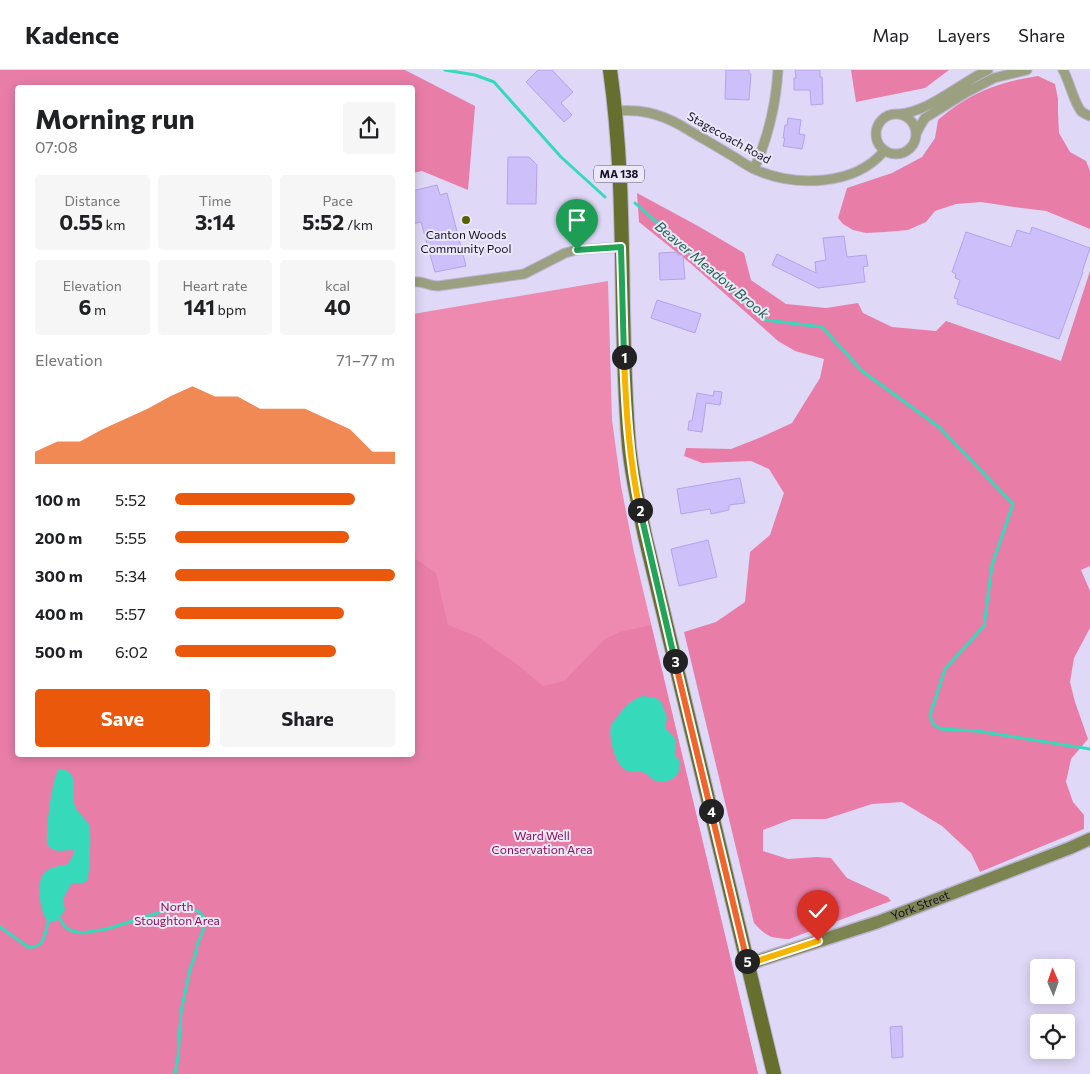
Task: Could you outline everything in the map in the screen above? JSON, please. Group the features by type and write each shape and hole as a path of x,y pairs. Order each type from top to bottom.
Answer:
{"main road":[{"name":"MA 138","path":"610,70 619,173 626,404 633,478 774,1074"}],"street":[{"path":"754,169 774,107 778,70"},
{"path":"988,70 924,107 884,118 877,128 876,140 880,148 892,154 905,153 914,143 916,134 925,118 994,78 1027,70"},
{"path":"1063,70 1078,108 1090,116"},
{"name":"Stagecoach Road","path":"615,110 642,111 667,118 754,169 794,180 843,177 866,167 884,151"},
{"path":"896,114 910,120 915,127 916,134"},
{"path":"415,282 420,281 432,286 438,286 514,276 528,272 565,253 577,250 621,247"},
{"name":"York Street","path":"748,964 878,922 1090,839"}],"green space":[{"path":"0,70 15,85 15,757 415,757 415,314 608,281 612,420 621,486 634,552 758,1074 0,1074"},
{"path":"0,70 405,70 475,106 468,190 422,171 415,173 415,85 15,85 15,757 415,757 415,558 436,573 448,625 478,637 518,665 543,686 564,681 605,639 620,632 651,625 758,1074 0,1074"},
{"path":"851,70 949,70 925,88 856,102"},
{"path":"1038,76 1055,84 1058,99 1059,133 1070,152 1086,161 1090,171 1090,229 1046,211 981,202 956,204 935,211 926,222 908,230 866,233 853,230 843,224 838,218 847,188 892,173 922,157 935,138 938,120 961,103 997,85"},
{"path":"637,193 744,253 751,280 786,304 826,308 858,303 863,313 892,327 936,331 946,321 1061,361 1090,271 1090,566 1081,570 1090,591 1090,628 1074,658 1070,682 1088,739 1071,759 1066,782 1073,802 1084,815 1084,829 980,872 971,853 942,826 902,802 872,804 826,819 792,819 763,830 763,851 788,859 831,858 847,878 888,897 891,901 789,939 769,936 754,923 684,632 716,622 745,602 750,552 770,535 784,493 769,469 751,461 702,463 684,456 686,448 731,449 792,423 820,378 824,359 795,351 778,341 690,263 639,222"}],"shaded area":[{"path":"643,696 658,699 662,704 667,718 665,727 675,739 675,755 680,766 675,777 667,781 659,782 642,772 626,770 620,765 612,747 610,733 612,723 627,706"},
{"path":"58,770 68,771 73,779 75,806 89,825 88,880 83,883 73,883 70,886 63,899 65,910 56,921 48,922 41,905 39,889 42,876 50,869 68,864 73,855 73,850 56,851 47,845 51,796 55,777"}],"building":[{"path":"538,70 552,70 573,92 561,103 572,115 564,122 526,82"},
{"path":"726,70 749,70 749,74 751,74 749,100 725,99"},
{"path":"795,70 820,70 823,104 811,105 810,90 794,90"},
{"path":"788,118 801,120 799,134 805,135 802,149 783,146 785,125 787,125"},
{"path":"508,157 529,157 537,165 536,204 507,204"},
{"path":"437,185 440,195 447,193 466,266 435,272 421,222 415,223 415,190"},
{"path":"1032,227 1090,248 1059,339 957,304 958,299 954,298 960,280 955,278 956,274 952,272 966,232 1011,247 1017,230 1030,234"},
{"path":"844,236 847,257 866,255 868,266 863,267 865,282 818,288 772,265 777,254 816,273 815,262 826,260 823,238"},
{"path":"677,252 678,255 683,255 685,279 660,280 659,253"},
{"path":"657,300 701,314 695,333 651,318"},
{"path":"714,391 722,392 720,405 706,403 702,432 688,430 689,421 692,421 697,393 713,396"},
{"path":"740,478 745,503 729,505 729,510 711,514 710,509 681,514 677,489"},
{"path":"708,540 717,577 679,586 671,549"},
{"path":"902,1026 903,1057 892,1058 890,1027"}],"waterway":[{"name":"Beaver Meadow Brook","path":"445,70 475,75 494,82 561,157 605,197"},
{"name":"Beaver Meadow Brook","path":"635,203 766,320 822,327 862,371 939,427 1013,504 992,565 984,626 945,669 930,715 933,724 941,729 977,731 1090,749"},
{"path":"56,918 59,917 65,927 82,933 107,929 170,909 188,908 198,911 204,918 204,928 190,969 181,1012 175,1074"},
{"path":"0,927 28,947 33,947 43,940 48,922 50,921"}],"place":[{"name":"Canton Woods Community Pool","path":"466,220"}],"route":[{"path":"577,250 621,247 625,372 629,448 633,478 645,536 748,964 818,941"}],"park label":[{"name":"Ward Well Conservation Area","path":"542,843"},
{"name":"North Stoughton Area","path":"177,914"}]}
